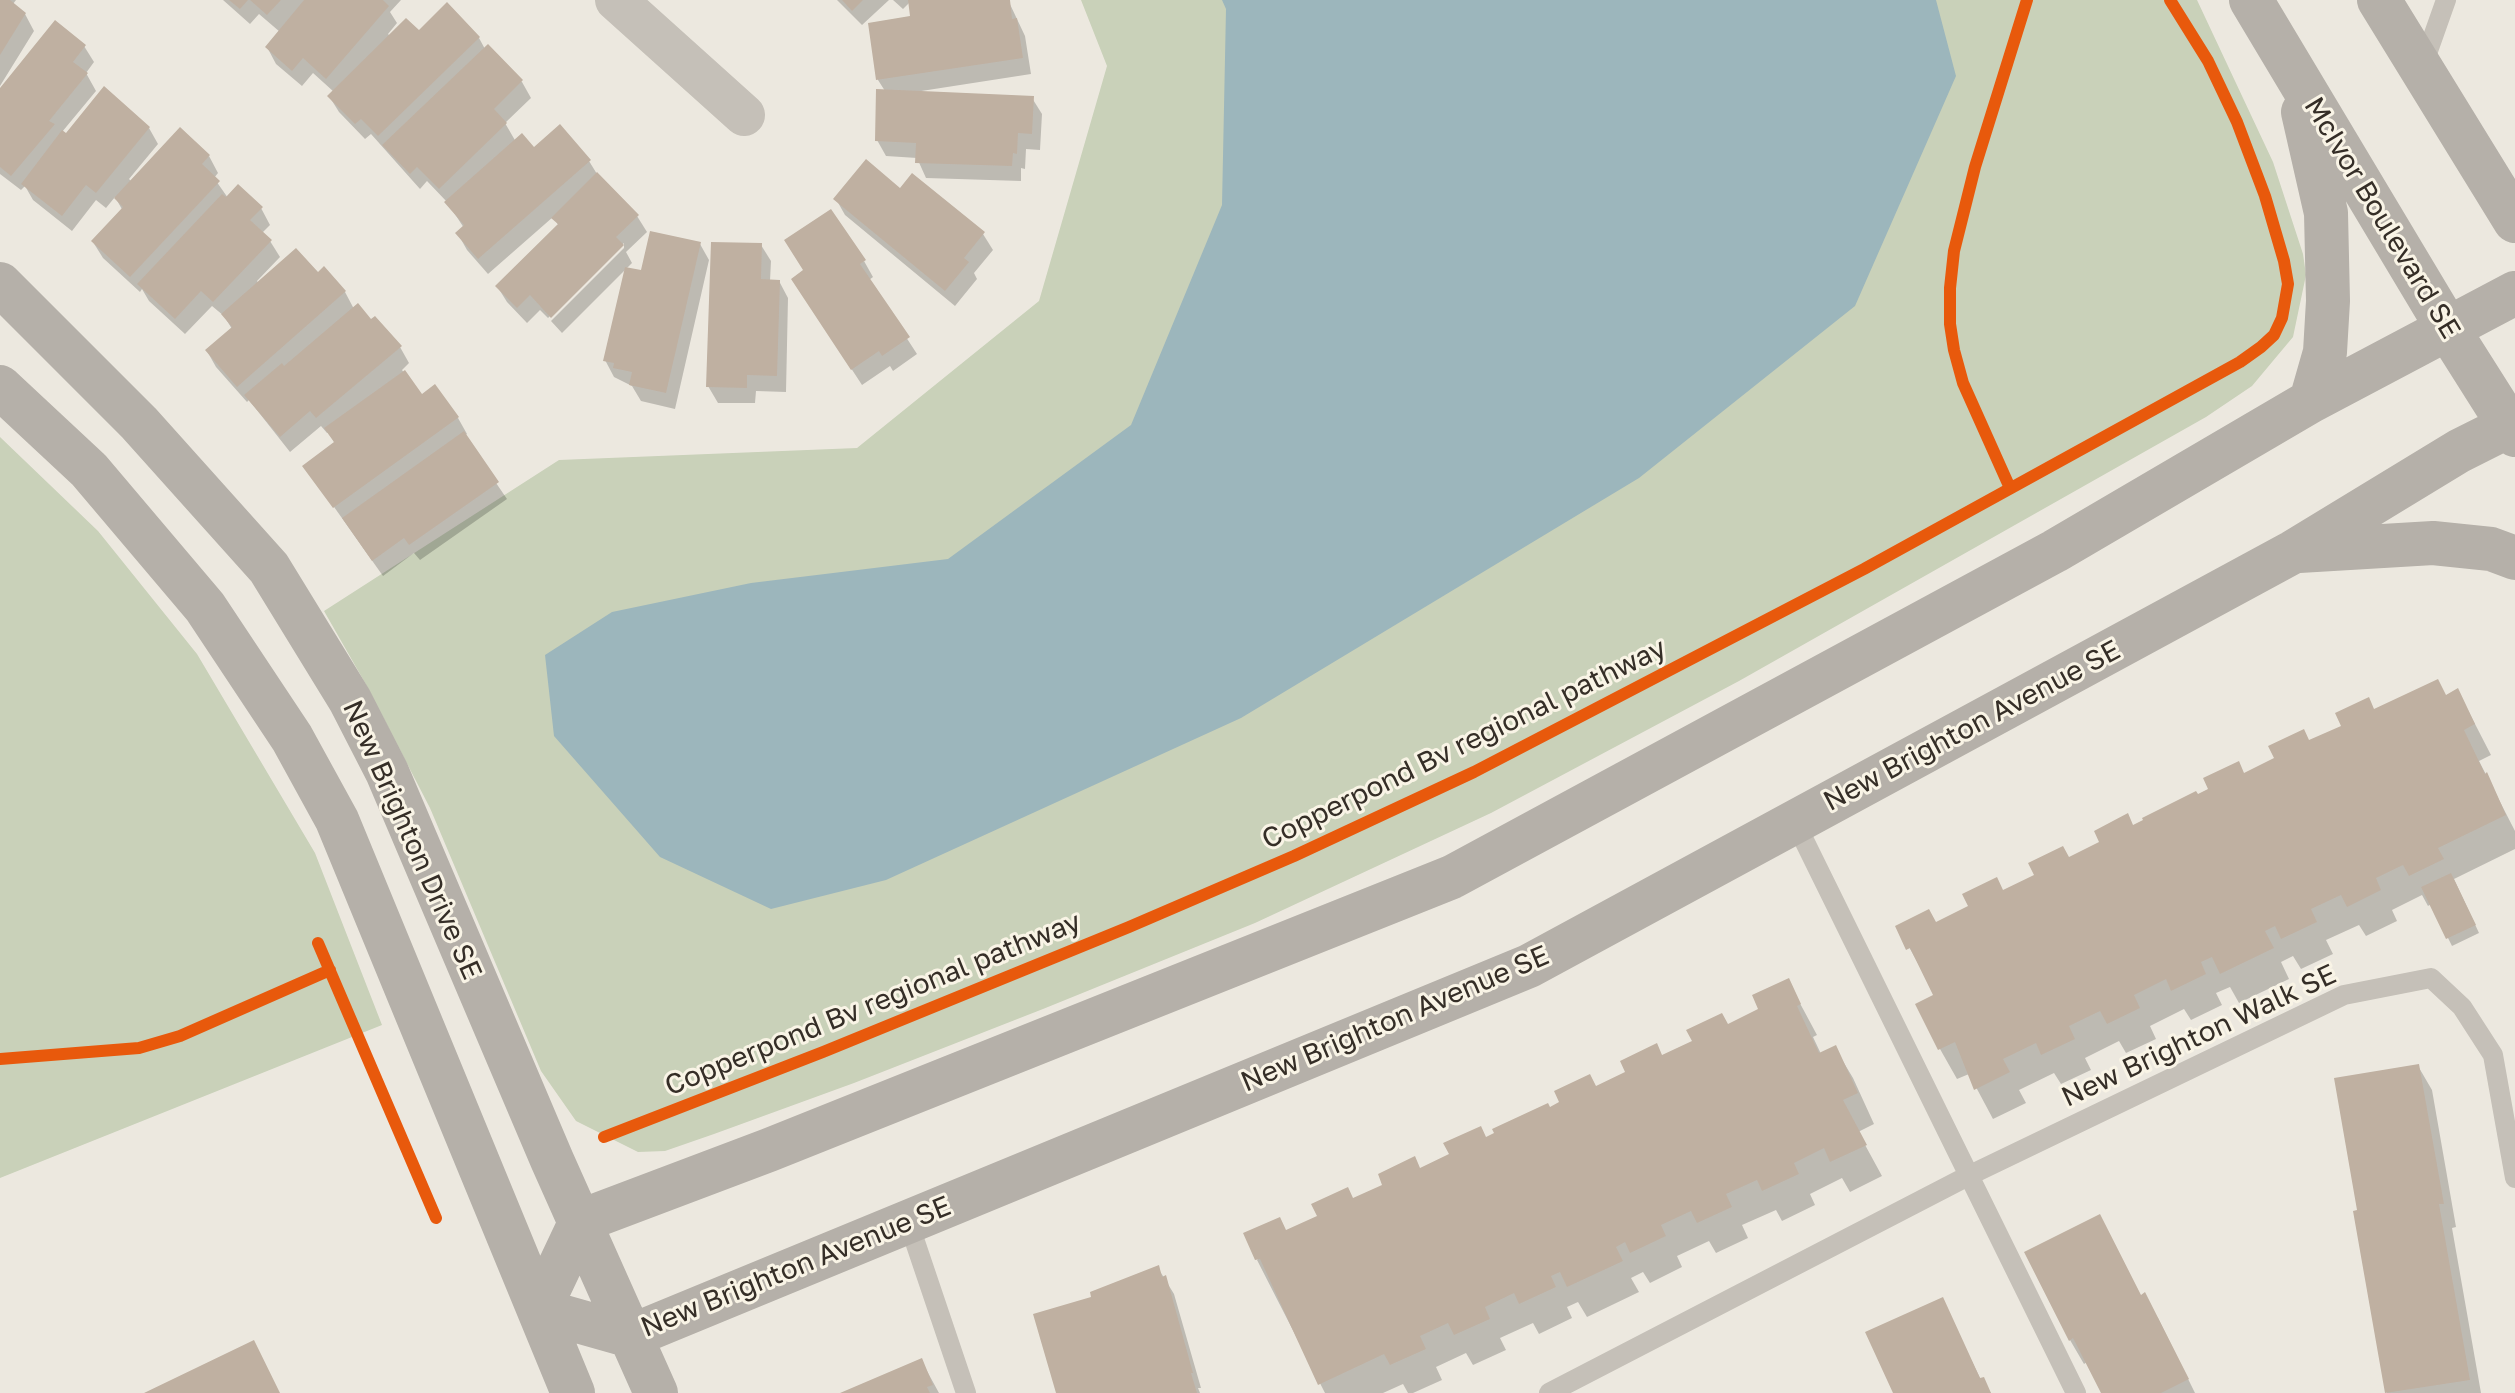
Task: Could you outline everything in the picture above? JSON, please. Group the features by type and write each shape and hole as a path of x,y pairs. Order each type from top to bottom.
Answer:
{"street":[{"path":"616,0 744,115"},
{"name":"McIvor Boulevard SE","path":"2251,0 2448,329 2513,428"},
{"path":"2379,0 2515,221"},
{"path":"2294,71 2326,213 2328,301 2325,352 2311,401"},
{"name":"New Brighton Drive SE","path":"0,284 139,423 269,568 350,700 387,772 656,1393"},
{"path":"539,1310 581,1221 769,1150 1452,877 2055,551 2311,401 2515,293"},
{"path":"0,387 89,470 205,607 292,738 337,820 573,1393"},
{"name":"New Brighton Avenue SE","path":"539,1310 631,1336 1529,966 2293,552 2459,451 2513,428"},
{"path":"2293,552 2433,543 2491,549 2515,558"}],"lane":[{"path":"2421,69 2446,0"},
{"path":"1795,822 2076,1393"},
{"name":"New Brighton Walk SE","path":"1549,1393 1968,1176 2344,995 2431,978 2462,1007 2493,1055 2515,1178"},
{"path":"908,1221 966,1393"}],"green space":[{"path":"1081,0 2197,0 2273,162 2303,254 2306,275 2293,337 2252,386 2206,417 1739,681 1491,813 1255,923 1043,1009 714,1134 665,1151 638,1152 576,1121 541,1071 430,808 324,611 559,460 857,448 1039,301 1107,66"},
{"path":"0,437 98,531 197,654 315,853 382,1025 0,1178"}],"water":[{"path":"1222,0 1936,0 1956,76 1855,306 1639,478 1241,718 886,880 771,909 660,857 554,736 545,655 612,612 751,583 948,559 1131,425 1222,205 1226,9"}],"building":[{"path":"0,0 10,0 26,13 0,55"},
{"path":"229,0 248,0 240,9"},
{"path":"250,0 281,0 267,15"},
{"path":"304,0 383,0 389,6 326,79 303,58 292,71 265,47"},
{"path":"842,0 863,0 852,11"},
{"path":"908,0 1010,0 1012,19 1017,18 1023,58 876,80 868,23 910,16"},
{"path":"447,2 480,37 378,136 361,119 355,124 327,96 406,18 419,30"},
{"path":"55,20 86,45 73,62 88,73 49,121 55,124 11,176 0,167 0,88"},
{"path":"488,44 523,80 494,109 507,123 439,189 417,167 410,174 382,145"},
{"path":"104,86 150,127 96,193 86,185 62,216 21,184 62,130 66,133"},
{"path":"876,89 1034,96 1032,134 1018,133 1017,154 1013,153 1012,166 915,163 916,143 875,141"},
{"path":"560,124 591,160 478,259 455,233 464,225 444,202 522,133 534,147"},
{"path":"180,127 210,155 202,164 220,181 130,277 91,241 123,207 114,198"},
{"path":"866,159 900,188 912,173 985,232 964,258 969,262 945,291 833,199"},
{"path":"597,172 639,215 616,237 624,245 551,318 530,295 517,308 495,286 558,224 551,218"},
{"path":"238,184 263,207 250,220 272,240 213,302 201,291 175,319 137,284 222,194 226,197"},
{"path":"831,209 866,260 860,264 910,337 882,356 879,351 851,370 791,279 803,270 784,240"},
{"path":"650,231 701,242 666,393 629,385 632,372 613,368 614,363 603,361 625,267 641,270"},
{"path":"711,242 762,243 761,279 780,280 777,376 747,375 747,388 706,387"},
{"path":"296,248 318,272 324,266 346,291 237,387 205,350 232,327 221,314"},
{"path":"358,303 371,319 375,316 402,346 316,418 310,411 280,437 244,395 282,363 284,366"},
{"path":"405,370 422,394 435,384 459,417 333,508 302,466 334,442 324,428"},
{"path":"464,431 499,482 409,545 404,538 372,561 342,518"},
{"path":"2438,679 2446,695 2458,688 2475,724 2464,730 2506,815 2438,848 2444,859 2409,876 2403,865 2376,878 2381,890 2347,907 2341,895 2311,909 2317,922 2281,939 2275,926 2265,931 2274,948 2220,974 2212,957 2201,962 2206,974 2171,991 2166,979 2134,995 2140,1008 2107,1024 2100,1011 2069,1026 2075,1039 2041,1055 2036,1043 2003,1059 2010,1072 1974,1090 1955,1042 1938,1050 1915,1004 1933,995 1910,948 1906,950 1895,926 1929,909 1936,922 1968,906 1962,894 1997,877 2003,890 2034,875 2028,863 2063,846 2069,857 2099,842 2094,831 2128,813 2133,825 2196,791 2198,794 2208,789 2203,778 2239,761 2244,773 2274,758 2268,746 2304,729 2309,740 2341,726 2335,713 2369,697 2374,709"},
{"path":"2451,873 2476,925 2446,939 2421,887"},
{"path":"1789,978 1801,1004 1797,1006 1819,1053 1836,1045 1858,1093 1843,1100 1867,1145 1830,1162 1824,1148 1794,1163 1799,1174 1762,1191 1757,1180 1726,1194 1732,1207 1697,1223 1691,1211 1661,1225 1666,1236 1630,1253 1625,1242 1616,1247 1623,1261 1567,1287 1560,1272 1551,1276 1556,1287 1519,1304 1514,1293 1485,1307 1490,1319 1454,1335 1448,1323 1420,1336 1426,1349 1390,1365 1384,1354 1318,1385 1260,1259 1255,1260 1243,1233 1280,1217 1286,1230 1317,1216 1311,1204 1348,1187 1353,1198 1382,1185 1378,1174 1415,1156 1420,1168 1449,1154 1443,1143 1481,1126 1486,1137 1494,1133 1492,1129 1548,1103 1550,1107 1559,1102 1554,1091 1590,1074 1596,1086 1625,1072 1620,1061 1657,1043 1662,1055 1692,1041 1686,1030 1722,1013 1728,1024 1758,1009 1752,995"},
{"path":"2419,1064 2444,1204 2439,1204 2470,1380 2385,1393 2353,1211 2357,1210 2334,1078"},
{"path":"2100,1214 2141,1295 2145,1292 2189,1379 2161,1393 2101,1393 2073,1338 2069,1341 2024,1252"},
{"path":"1159,1265 1162,1277 1166,1275 1197,1393 1056,1393 1033,1314 1091,1297 1090,1292"},
{"path":"1943,1297 1980,1378 1984,1377 1991,1393 1893,1393 1865,1332"},
{"path":"254,1340 280,1393 144,1393"},
{"path":"922,1358 933,1385 927,1387 930,1393 840,1393"}],"cycle path":[{"path":"2010,488 1963,383 1950,324 1950,288 1954,251 1975,167 2027,0"},
{"name":"Copperpond Bv regional pathway","path":"604,1137 823,1052 1129,927 1294,856 1474,772 1864,569 2240,362 2261,347 2274,335 2282,318 2288,284 2284,261 2265,196 2237,122 2208,61 2170,0"},
{"path":"318,943 436,1218"},
{"path":"0,1059 139,1048 180,1036 330,970"}]}
